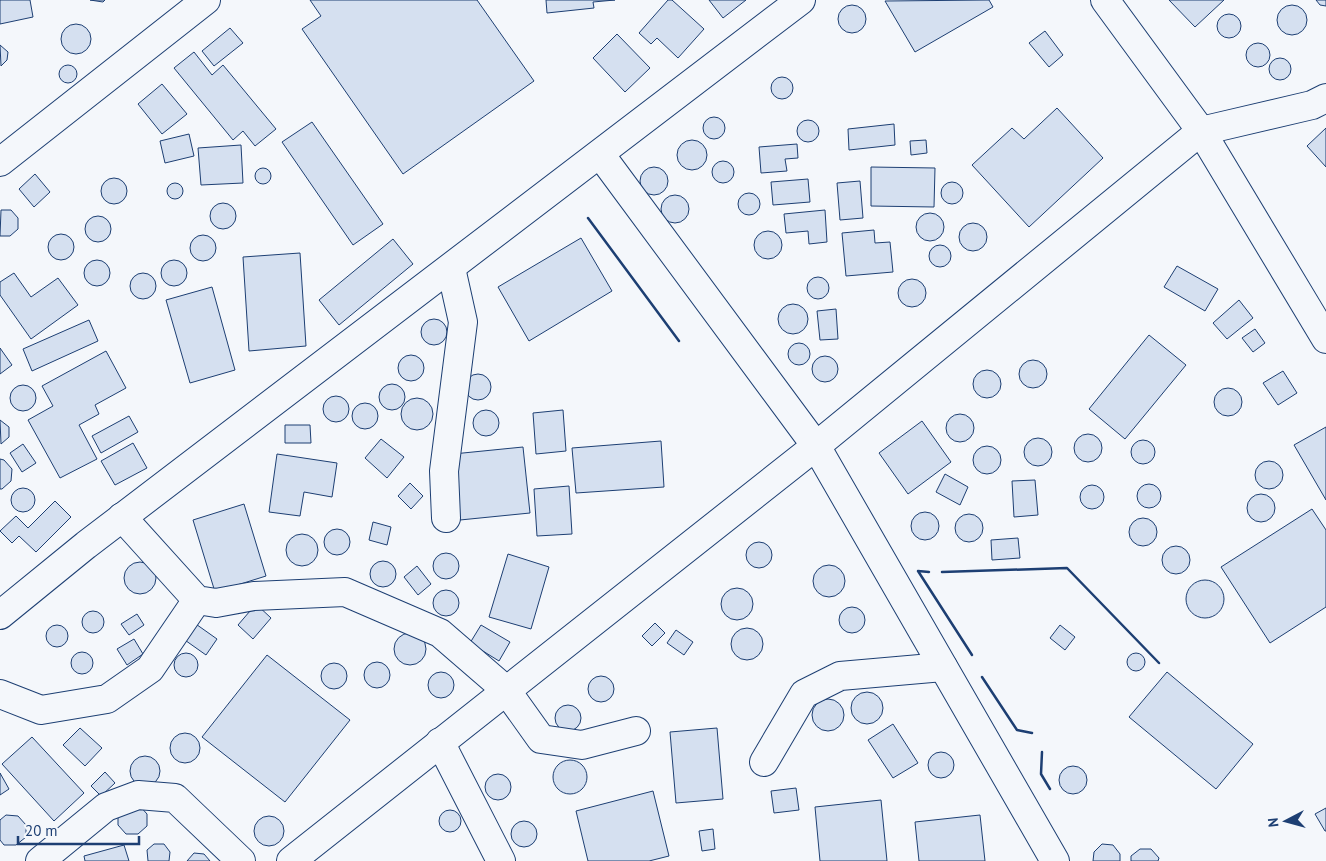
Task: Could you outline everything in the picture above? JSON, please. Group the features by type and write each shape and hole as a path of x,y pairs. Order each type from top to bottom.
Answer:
{"main road":[{"path":"0,162 206,0"},
{"path":"0,615 122,517 801,0"},
{"path":"1105,0 1201,131 1326,339"},
{"path":"291,861 816,446 1201,131 1312,105 1326,98"},
{"path":"600,154 816,446 1055,861"},
{"path":"446,518 444,471 463,322 451,268"},
{"path":"122,517 197,600 216,603 254,596 345,592 440,633 506,690 540,739 582,745 636,731"},
{"path":"0,694 41,710 107,699 150,669 197,600"},
{"path":"764,762 804,694 840,676 943,667"},
{"path":"440,742 502,861"},
{"path":"40,861 106,807 138,795 175,798 241,861"}],"building":[{"path":"0,0 30,0 33,17 0,24"},
{"path":"310,0 477,0 534,81 403,174 302,29 321,16"},
{"path":"546,0 615,0 593,2 594,8 547,13"},
{"path":"668,0 672,0 704,29 678,58 657,38 651,44 639,33"},
{"path":"709,0 746,0 723,18"},
{"path":"989,0 993,7 915,52 885,1"},
{"path":"1169,0 1224,0 1195,27"},
{"path":"1316,0 1326,0 1326,6 1320,5"},
{"path":"852,5 862,9 866,19 862,29 852,33 842,29 838,19 842,9"},
{"path":"1292,5 1303,9 1307,20 1303,31 1292,35 1281,31 1277,20 1281,9"},
{"path":"1229,14 1237,18 1241,26 1237,34 1229,38 1221,34 1217,26 1221,18"},
{"path":"76,24 87,28 91,39 87,50 76,54 65,50 61,39 65,28"},
{"path":"230,28 243,43 214,66 202,51"},
{"path":"1045,31 1063,55 1049,67 1029,43"},
{"path":"617,34 650,68 625,92 593,58"},
{"path":"1258,43 1266,47 1270,55 1266,63 1258,67 1250,63 1246,55 1250,47"},
{"path":"0,45 8,52 7,60 1,66"},
{"path":"194,52 212,75 223,65 276,129 255,146 243,131 233,140 174,68"},
{"path":"1276,58 1284,58 1291,65 1291,73 1284,80 1276,80 1269,73 1269,65"},
{"path":"68,65 74,68 77,74 74,80 68,83 62,80 59,74 62,68"},
{"path":"782,77 790,80 793,88 790,96 782,99 774,96 771,88 774,80"},
{"path":"162,84 187,114 162,134 138,104"},
{"path":"1057,108 1103,158 1029,227 972,165 1012,128 1024,139"},
{"path":"714,117 722,120 725,128 722,136 714,139 706,136 703,128 706,120"},
{"path":"808,120 816,123 819,131 816,139 808,142 800,139 797,131 800,123"},
{"path":"312,122 383,224 353,245 282,142"},
{"path":"894,124 895,145 849,150 848,129"},
{"path":"1326,128 1326,167 1307,146"},
{"path":"189,134 194,156 165,163 160,141"},
{"path":"692,140 698,141 706,149 706,161 698,169 692,170 686,169 678,161 677,155 678,149 686,141"},
{"path":"926,140 927,153 911,155 910,141"},
{"path":"797,144 798,158 785,159 787,171 761,173 759,147"},
{"path":"241,145 243,183 201,185 198,148"},
{"path":"723,161 731,164 734,172 731,180 723,183 715,180 712,172 715,164"},
{"path":"654,167 664,171 668,181 664,191 654,195 644,191 640,181 644,171"},
{"path":"871,167 935,168 934,207 871,206"},
{"path":"263,168 271,176 263,184 255,176"},
{"path":"35,174 50,192 34,207 19,189"},
{"path":"114,178 123,182 127,191 123,200 114,204 105,200 101,191 105,182"},
{"path":"808,179 810,202 773,205 771,182"},
{"path":"860,181 863,218 840,220 837,183"},
{"path":"952,182 960,185 963,193 960,201 952,204 944,201 941,193 944,185"},
{"path":"175,183 183,191 175,199 167,191"},
{"path":"749,193 757,196 760,204 757,212 749,215 741,212 738,204 741,196"},
{"path":"675,195 685,199 689,209 685,219 675,223 665,219 661,209 665,199"},
{"path":"223,203 232,207 236,216 232,225 223,229 214,225 210,216 214,207"},
{"path":"1,210 11,210 18,218 18,229 10,236 0,236"},
{"path":"825,210 827,242 809,244 808,231 786,233 784,214"},
{"path":"930,213 940,217 944,227 940,237 930,241 920,237 916,227 920,217"},
{"path":"98,216 107,220 111,229 107,238 98,242 89,238 85,229 89,220"},
{"path":"973,223 983,227 987,237 983,247 973,251 963,247 959,237 963,227"},
{"path":"874,230 875,243 890,242 893,272 846,276 842,233"},
{"path":"768,231 778,235 782,245 778,255 768,259 758,255 754,245 758,235"},
{"path":"61,234 70,238 74,247 70,256 61,260 52,256 48,247 52,238"},
{"path":"203,235 212,239 216,248 212,257 203,261 194,257 190,248 194,239"},
{"path":"581,238 612,291 529,341 498,287"},
{"path":"393,239 413,264 339,325 319,300"},
{"path":"940,245 948,248 951,256 948,264 940,267 932,264 929,256 932,248"},
{"path":"300,253 306,346 249,351 243,257"},
{"path":"97,260 106,264 110,273 106,282 97,286 88,282 84,273 88,264"},
{"path":"174,260 183,264 187,273 183,282 174,286 165,282 161,273 165,264"},
{"path":"1177,266 1218,289 1205,311 1164,287"},
{"path":"14,273 31,297 58,278 78,305 31,339 0,295 0,282"},
{"path":"143,273 152,277 156,286 152,295 143,299 134,295 130,286 134,277"},
{"path":"818,277 826,280 829,288 826,296 818,299 810,296 807,288 810,280"},
{"path":"912,279 922,283 926,293 922,303 912,307 902,303 898,293 902,283"},
{"path":"212,287 235,370 190,383 166,300"},
{"path":"1239,300 1253,318 1227,339 1213,323"},
{"path":"793,304 803,309 808,319 803,329 793,334 783,329 778,319 783,309"},
{"path":"836,309 838,339 820,340 817,311"},
{"path":"434,319 443,323 447,332 443,341 434,345 425,341 421,332 425,323"},
{"path":"89,320 98,341 32,371 23,349"},
{"path":"1255,329 1265,343 1253,352 1242,338"},
{"path":"1149,335 1186,365 1125,439 1089,409"},
{"path":"799,343 807,346 810,354 807,362 799,365 791,362 788,354 791,346"},
{"path":"0,348 12,365 0,374"},
{"path":"106,351 126,388 95,405 99,414 79,425 97,459 60,478 28,420 53,406 42,386"},
{"path":"411,355 420,359 424,368 420,377 411,381 402,377 398,368 402,359"},
{"path":"825,356 834,360 838,369 834,378 825,382 816,378 812,369 816,360"},
{"path":"1033,360 1043,364 1047,374 1043,384 1033,388 1023,384 1019,374 1023,364"},
{"path":"987,370 997,374 1001,384 997,394 987,398 977,394 973,384 977,374"},
{"path":"1283,371 1297,393 1278,405 1263,383"},
{"path":"478,374 487,378 491,387 487,396 478,400 469,396 465,387 469,378"},
{"path":"392,384 401,388 405,397 401,406 392,410 383,406 379,397 383,388"},
{"path":"23,385 32,389 36,398 32,407 23,411 14,407 10,398 14,389"},
{"path":"1228,388 1238,392 1242,402 1238,412 1228,416 1218,412 1214,402 1218,392"},
{"path":"336,396 345,400 349,409 345,418 336,422 327,418 323,409 327,400"},
{"path":"417,398 423,399 428,403 432,408 432,420 428,425 423,429 417,430 411,429 406,425 402,420 401,414 402,408 406,403 411,399"},
{"path":"365,403 374,407 378,416 374,425 365,429 356,425 352,416 356,407"},
{"path":"486,410 495,414 499,423 495,432 486,436 477,432 473,423 477,414"},
{"path":"563,410 566,451 536,454 533,413"},
{"path":"960,414 970,418 974,428 970,438 960,442 950,438 946,428 950,418"},
{"path":"129,416 138,432 101,453 92,436"},
{"path":"0,420 9,427 9,437 1,444"},
{"path":"922,421 951,462 908,494 879,453"},
{"path":"285,425 310,425 311,443 285,443"},
{"path":"1326,427 1326,500 1294,445"},
{"path":"1088,434 1098,438 1102,448 1098,458 1088,462 1078,458 1074,448 1078,438"},
{"path":"1038,438 1048,442 1052,452 1048,462 1038,466 1028,462 1024,452 1028,442"},
{"path":"381,439 404,457 387,478 365,458"},
{"path":"1143,440 1152,443 1155,452 1152,461 1143,464 1134,461 1131,452 1134,443"},
{"path":"661,441 664,487 576,493 572,448"},
{"path":"133,443 147,468 115,485 101,461"},
{"path":"23,444 36,463 22,472 10,453"},
{"path":"987,446 997,450 1001,460 997,470 987,474 977,470 973,460 977,450"},
{"path":"523,447 530,513 460,520 453,454"},
{"path":"277,454 337,463 332,497 304,492 300,516 269,512"},
{"path":"0,459 4,460 12,469 11,481 2,489 0,489"},
{"path":"1269,461 1279,465 1283,475 1279,485 1269,489 1259,485 1255,475 1259,465"},
{"path":"945,474 968,487 960,505 936,492"},
{"path":"1035,480 1038,515 1014,517 1012,481"},
{"path":"410,483 423,496 411,509 398,496"},
{"path":"1149,484 1158,487 1161,496 1158,505 1149,508 1140,505 1137,496 1140,487"},
{"path":"1092,485 1101,488 1104,497 1101,506 1092,509 1083,506 1080,497 1083,488"},
{"path":"569,486 572,534 537,536 534,489"},
{"path":"23,488 32,491 35,500 32,509 23,512 14,509 11,500 14,491"},
{"path":"1261,494 1271,498 1275,508 1271,518 1261,522 1251,518 1247,508 1251,498"},
{"path":"55,501 71,517 36,552 19,536 12,543 0,531 16,516 28,528"},
{"path":"244,504 266,576 215,592 193,520"},
{"path":"1312,509 1326,530 1326,607 1270,643 1221,567"},
{"path":"925,512 935,516 939,526 935,536 925,540 915,536 911,526 915,516"},
{"path":"969,514 979,518 983,528 979,538 969,542 959,538 955,528 959,518"},
{"path":"1143,518 1153,522 1157,532 1153,542 1143,546 1133,542 1129,532 1133,522"},
{"path":"373,522 391,527 387,545 369,540"},
{"path":"337,529 346,533 350,542 346,551 337,555 328,551 324,542 328,533"},
{"path":"302,534 308,535 313,539 317,544 317,556 313,561 308,565 302,566 296,565 291,561 287,556 286,550 287,544 291,539 296,535"},
{"path":"1018,538 1020,558 992,560 991,540"},
{"path":"759,542 768,546 772,555 768,564 759,568 750,564 746,555 750,546"},
{"path":"1176,546 1186,550 1190,560 1186,570 1176,574 1166,570 1162,560 1166,550"},
{"path":"446,553 455,557 459,566 455,575 446,579 437,575 433,566 437,557"},
{"path":"508,554 549,567 531,629 489,617"},
{"path":"383,561 392,565 396,574 392,583 383,587 374,583 370,574 374,565"},
{"path":"140,562 146,563 151,567 155,572 155,584 151,589 146,593 140,594 134,593 129,589 125,584 124,578 125,572 129,567 134,563"},
{"path":"829,565 835,566 840,570 844,575 844,587 840,592 835,596 829,597 823,596 818,592 814,587 813,581 814,575 818,570 823,566"},
{"path":"417,566 431,584 418,595 404,577"},
{"path":"1205,580 1218,586 1224,599 1218,612 1205,618 1192,612 1186,599 1192,586"},
{"path":"737,588 743,589 748,593 752,598 752,610 748,615 743,619 737,620 731,619 726,615 722,610 721,604 722,598 726,593 731,589"},
{"path":"446,590 455,594 459,603 455,612 446,616 437,612 433,603 437,594"},
{"path":"256,604 271,618 253,639 238,625"},
{"path":"852,607 861,611 865,620 861,629 852,633 843,629 839,620 843,611"},
{"path":"89,611 97,611 104,618 104,626 97,633 89,633 82,626 82,618"},
{"path":"137,614 144,625 129,635 121,624"},
{"path":"193,622 217,639 206,655 182,638"},
{"path":"655,623 665,633 652,646 642,636"},
{"path":"53,625 61,625 68,632 68,640 61,647 53,647 46,640 46,632"},
{"path":"481,625 510,642 499,661 470,643"},
{"path":"1060,625 1075,637 1065,650 1050,638"},
{"path":"747,628 753,629 758,633 762,638 762,650 758,655 753,659 747,660 741,659 736,655 732,650 731,644 732,638 736,633 741,629"},
{"path":"676,630 693,642 684,655 667,643"},
{"path":"410,633 416,634 421,638 425,643 425,655 421,660 416,664 410,665 404,664 399,660 395,655 394,649 395,643 399,638 404,634"},
{"path":"134,639 143,654 127,665 117,649"},
{"path":"78,652 86,652 93,659 93,667 86,674 78,674 71,667 71,659"},
{"path":"186,653 194,657 198,665 194,673 186,677 178,673 174,665 178,657"},
{"path":"1136,653 1143,655 1145,662 1143,669 1136,671 1129,669 1127,662 1129,655"},
{"path":"267,655 350,720 285,802 202,737"},
{"path":"377,662 386,666 390,675 386,684 377,688 368,684 364,675 368,666"},
{"path":"334,663 343,667 347,676 343,685 334,689 325,685 321,676 325,667"},
{"path":"441,672 450,676 454,685 450,694 441,698 432,694 428,685 432,676"},
{"path":"1167,672 1253,744 1216,789 1129,717"},
{"path":"601,676 610,680 614,689 610,698 601,702 592,698 588,689 592,680"},
{"path":"867,692 873,693 878,697 882,702 882,714 878,719 873,723 867,724 861,723 856,719 852,714 851,708 852,702 856,697 861,693"},
{"path":"828,699 834,700 839,704 843,709 843,721 839,726 834,730 828,731 822,730 817,726 813,721 812,715 813,709 817,704 822,700"},
{"path":"568,705 577,709 581,718 577,727 568,731 559,727 555,718 559,709"},
{"path":"893,724 918,763 893,778 868,740"},
{"path":"80,728 102,748 85,766 63,745"},
{"path":"717,728 723,799 676,803 670,732"},
{"path":"185,733 196,737 200,748 196,759 185,763 174,759 170,748 174,737"},
{"path":"32,737 84,793 54,821 2,764"},
{"path":"941,752 950,756 954,765 950,774 941,778 932,774 928,765 932,756"},
{"path":"145,756 156,760 160,771 156,782 145,786 134,782 130,771 134,760"},
{"path":"570,760 577,761 582,765 586,770 586,784 582,789 577,793 570,794 563,793 558,789 554,784 553,777 554,770 558,765 563,761"},
{"path":"1073,766 1083,770 1087,780 1083,790 1073,794 1063,790 1059,780 1063,770"},
{"path":"105,772 115,783 101,796 91,786"},
{"path":"0,773 9,789 0,795"},
{"path":"498,774 507,778 511,787 507,796 498,800 489,796 485,787 489,778"},
{"path":"796,788 799,810 774,813 771,791"},
{"path":"653,791 669,856 649,861 588,861 576,811"},
{"path":"881,800 887,861 820,861 815,807"},
{"path":"139,805 147,814 147,826 138,834 126,834 118,825 118,812"},
{"path":"1326,808 1326,831 1325,831 1315,814"},
{"path":"450,810 458,813 461,821 458,829 450,832 442,829 439,821 442,813"},
{"path":"6,815 18,816 26,825 26,837 16,845 4,845 0,840 0,820"},
{"path":"980,815 985,861 919,861 915,822"},
{"path":"269,816 280,820 284,831 280,842 269,846 258,842 254,831 258,820"},
{"path":"524,821 533,825 537,834 533,843 524,847 515,843 511,834 515,825"},
{"path":"713,829 715,849 702,851 699,831"},
{"path":"154,844 164,844 170,852 169,861 148,861 147,850"},
{"path":"1102,844 1113,845 1120,854 1120,861 1093,861 1094,852"},
{"path":"124,845 129,861 85,861 84,856"},
{"path":"1140,849 1151,849 1159,858 1158,861 1131,861 1131,856"},
{"path":"194,853 204,854 210,861 187,861"}],"wall":[{"path":"588,218 679,341"},
{"path":"942,572 1067,568 1159,663"},
{"path":"929,572 918,571 972,655"},
{"path":"982,677 1017,730 1032,733"},
{"path":"1042,752 1041,774 1050,789"}]}
